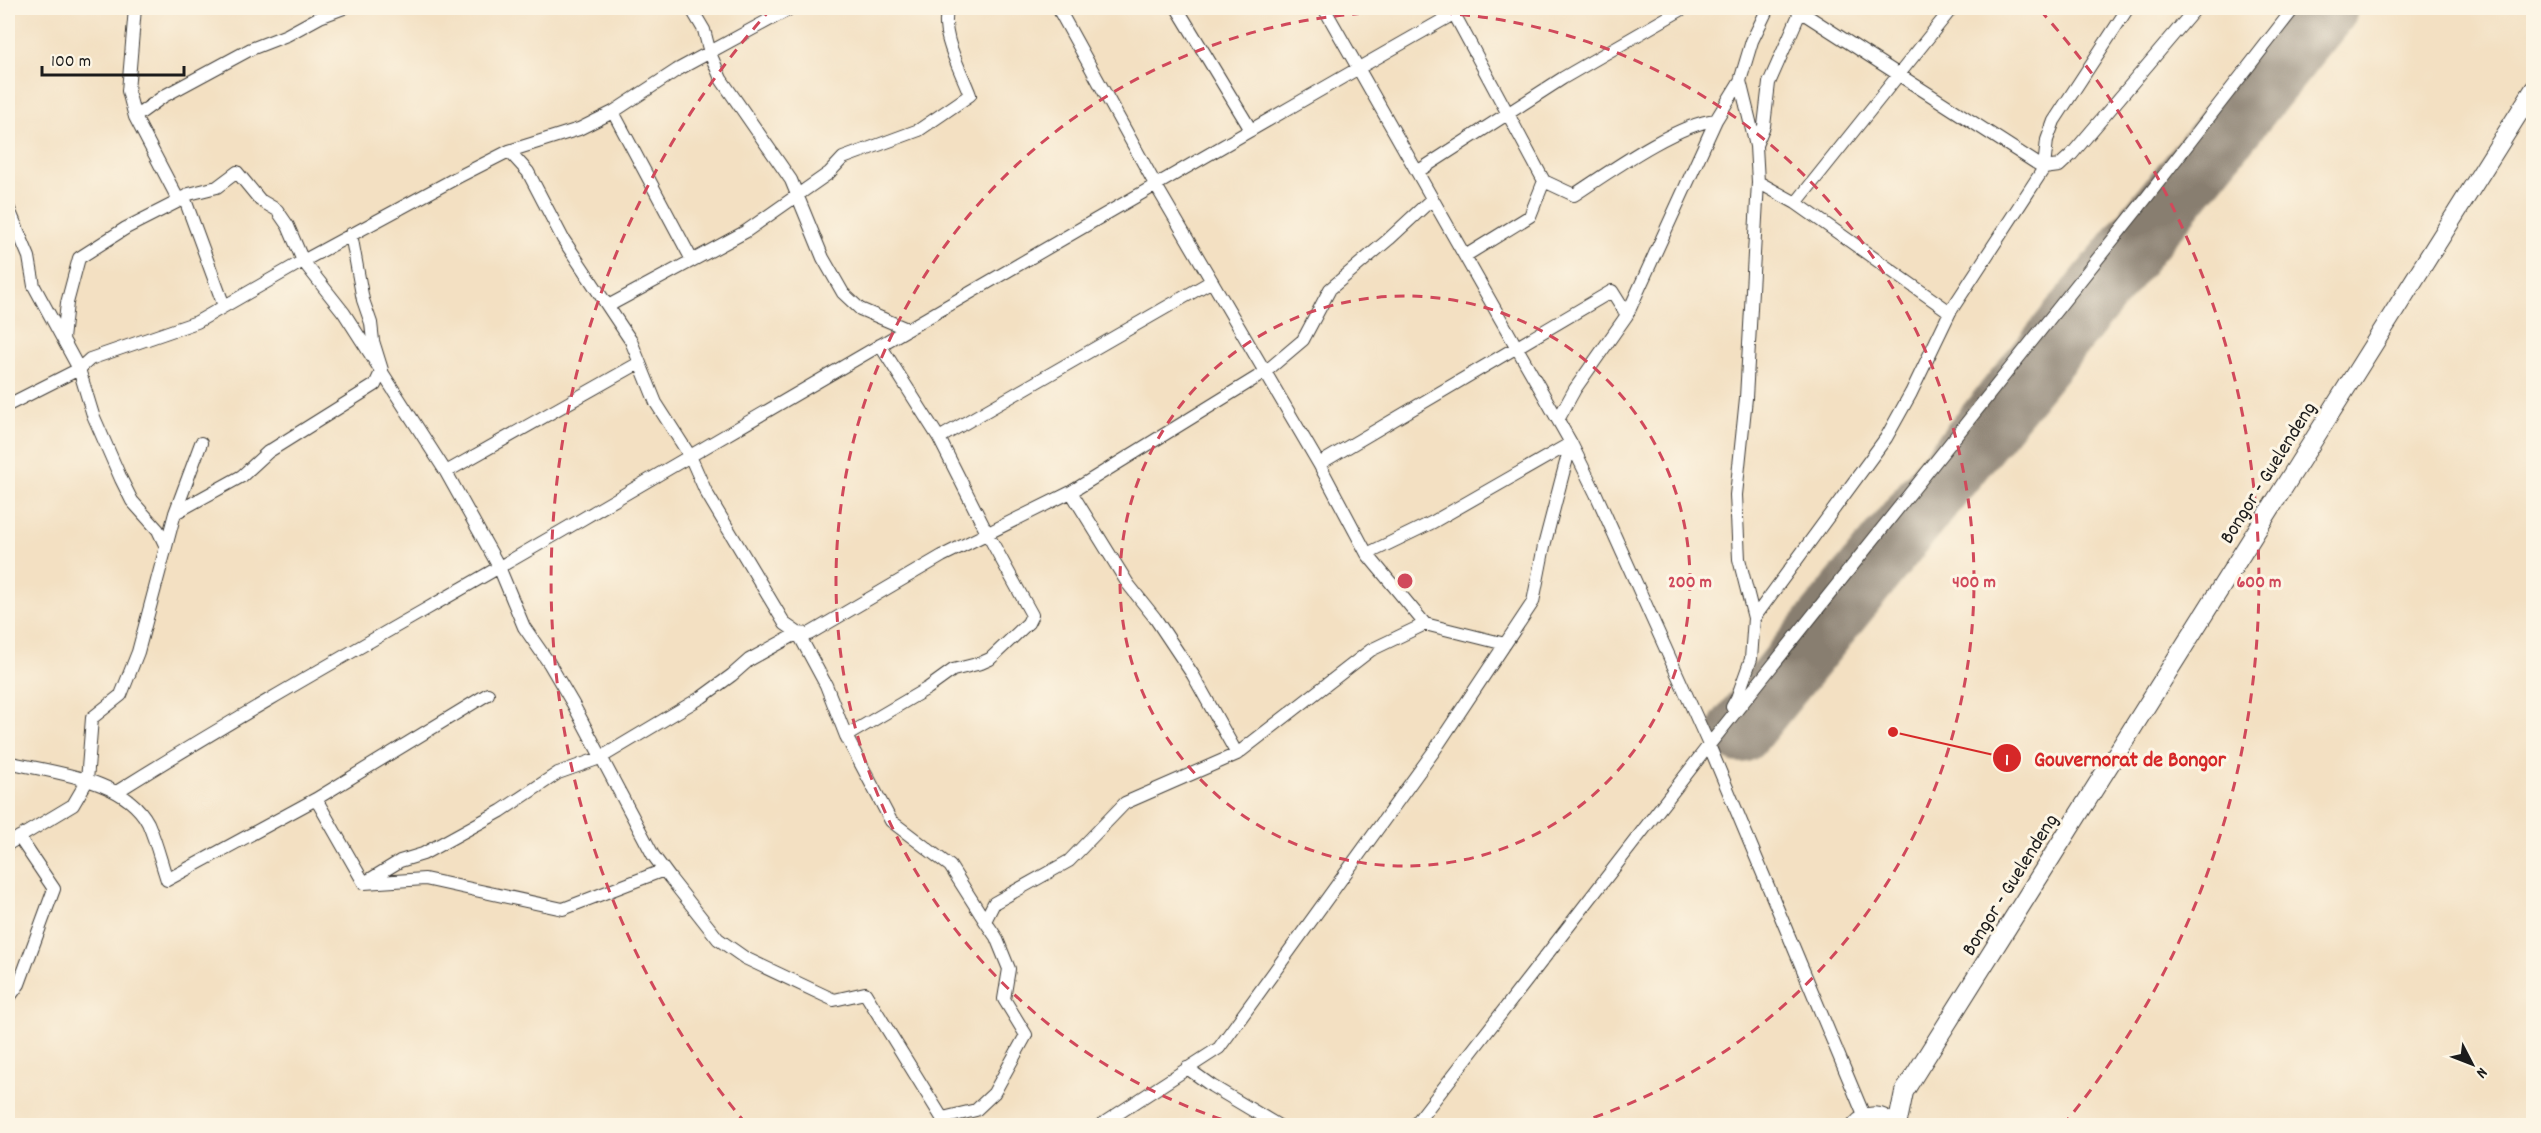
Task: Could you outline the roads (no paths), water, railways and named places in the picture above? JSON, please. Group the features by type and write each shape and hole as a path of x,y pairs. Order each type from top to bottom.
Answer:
{"highway":[{"name":"Bongor - Guelendeng","path":"1895,1125 1904,1092 2534,89"},
{"name":"Bongor - Guelendeng","path":"1866,1120 1904,1092"},
{"path":"1866,1120 1886,1119 1895,1125"}],"street":[{"path":"135,8 128,91 135,117 182,199 224,306"},
{"path":"135,117 164,96 251,50 344,8"},
{"path":"691,8 704,30 710,53 722,79 791,180 823,258 843,293 860,309 907,329"},
{"path":"8,405 79,369 90,359 197,322 351,234 509,151 579,129 613,112 677,70 791,8"},
{"path":"608,306 745,232 829,173 843,158 919,130 970,95 950,40 945,18 948,8"},
{"path":"1058,8 1155,184 1264,374 1319,464 1367,554 1425,624 1505,644"},
{"path":"1177,8 1251,130"},
{"path":"1324,8 1571,443 1596,494 1709,745 1866,1120"},
{"path":"1417,172 1563,78 1684,8"},
{"path":"1558,420 1575,389 1627,315 1716,120 1740,81 1752,41 1768,8"},
{"path":"1756,146 1764,126 1769,83 1799,8 2044,168 2059,166 2072,154 2196,8"},
{"path":"1796,203 1952,8"},
{"path":"1754,618 1886,438 1911,393 1950,312 2044,168 2047,140 2054,121 2128,8"},
{"path":"1414,1125 1709,745 2139,207 2294,8"},
{"path":"118,791 218,728 499,567 1155,184 1360,69 1457,9 1544,181 1574,195 1632,157 1702,122 1716,120"},
{"path":"1709,745 1737,698 1750,659 1754,618 1739,560 1736,495 1746,398 1758,182 1756,146 1740,81"},
{"path":"613,112 692,260"},
{"path":"63,339 67,303 80,258 126,228 189,194 217,187 237,172 260,200 277,210 288,226 303,261 333,297 446,472 499,567 524,627 573,704 653,855 718,939 745,958 834,1000 866,993 945,1122 975,1110 994,1092 1026,1035 1004,999 1009,969 996,937 950,866 891,820 846,736 826,685 798,633 785,624 706,492 690,456 656,403 631,341 563,239 528,172 509,151"},
{"path":"1465,256 1530,216 1544,181"},
{"path":"1758,182 1796,203 1950,312"},
{"path":"364,883 400,861 423,854 501,811 558,773 600,758 702,697 749,660 798,633 809,634 942,555 1071,492 1264,374 1303,340 1330,289 1432,199"},
{"path":"8,207 29,257 34,286 79,369 93,415 125,486 132,501 158,530 166,547"},
{"path":"175,513 242,476 268,452 375,386 382,370 363,300 351,234"},
{"path":"939,438 1212,281"},
{"path":"1319,464 1612,291 1627,315"},
{"path":"846,736 928,688 953,670 990,659 1028,623 1032,615 939,438 880,345"},
{"path":"446,472 639,363"},
{"path":"8,844 73,805 87,781 92,718 121,695 138,652 175,513 201,443"},
{"path":"1367,554 1433,522 1571,443"},
{"path":"1100,1125 1219,1048 1434,751 1533,602 1544,546 1571,443"},
{"path":"1071,492 1128,584 1155,618 1193,675 1237,754"},
{"path":"985,921 994,903 1069,861 1125,803 1237,754 1371,650 1425,624"},
{"path":"8,762 118,791 136,806 147,823 167,880 316,799 488,694"},
{"path":"316,799 364,883"},
{"path":"8,999 19,984 54,889 19,837"},
{"path":"364,883 425,879 563,909 664,870"},
{"path":"1187,1068 1212,1086 1279,1125"}],"place":[{"name":"Gouvernorat de Bongor","path":"1893,732"}]}
